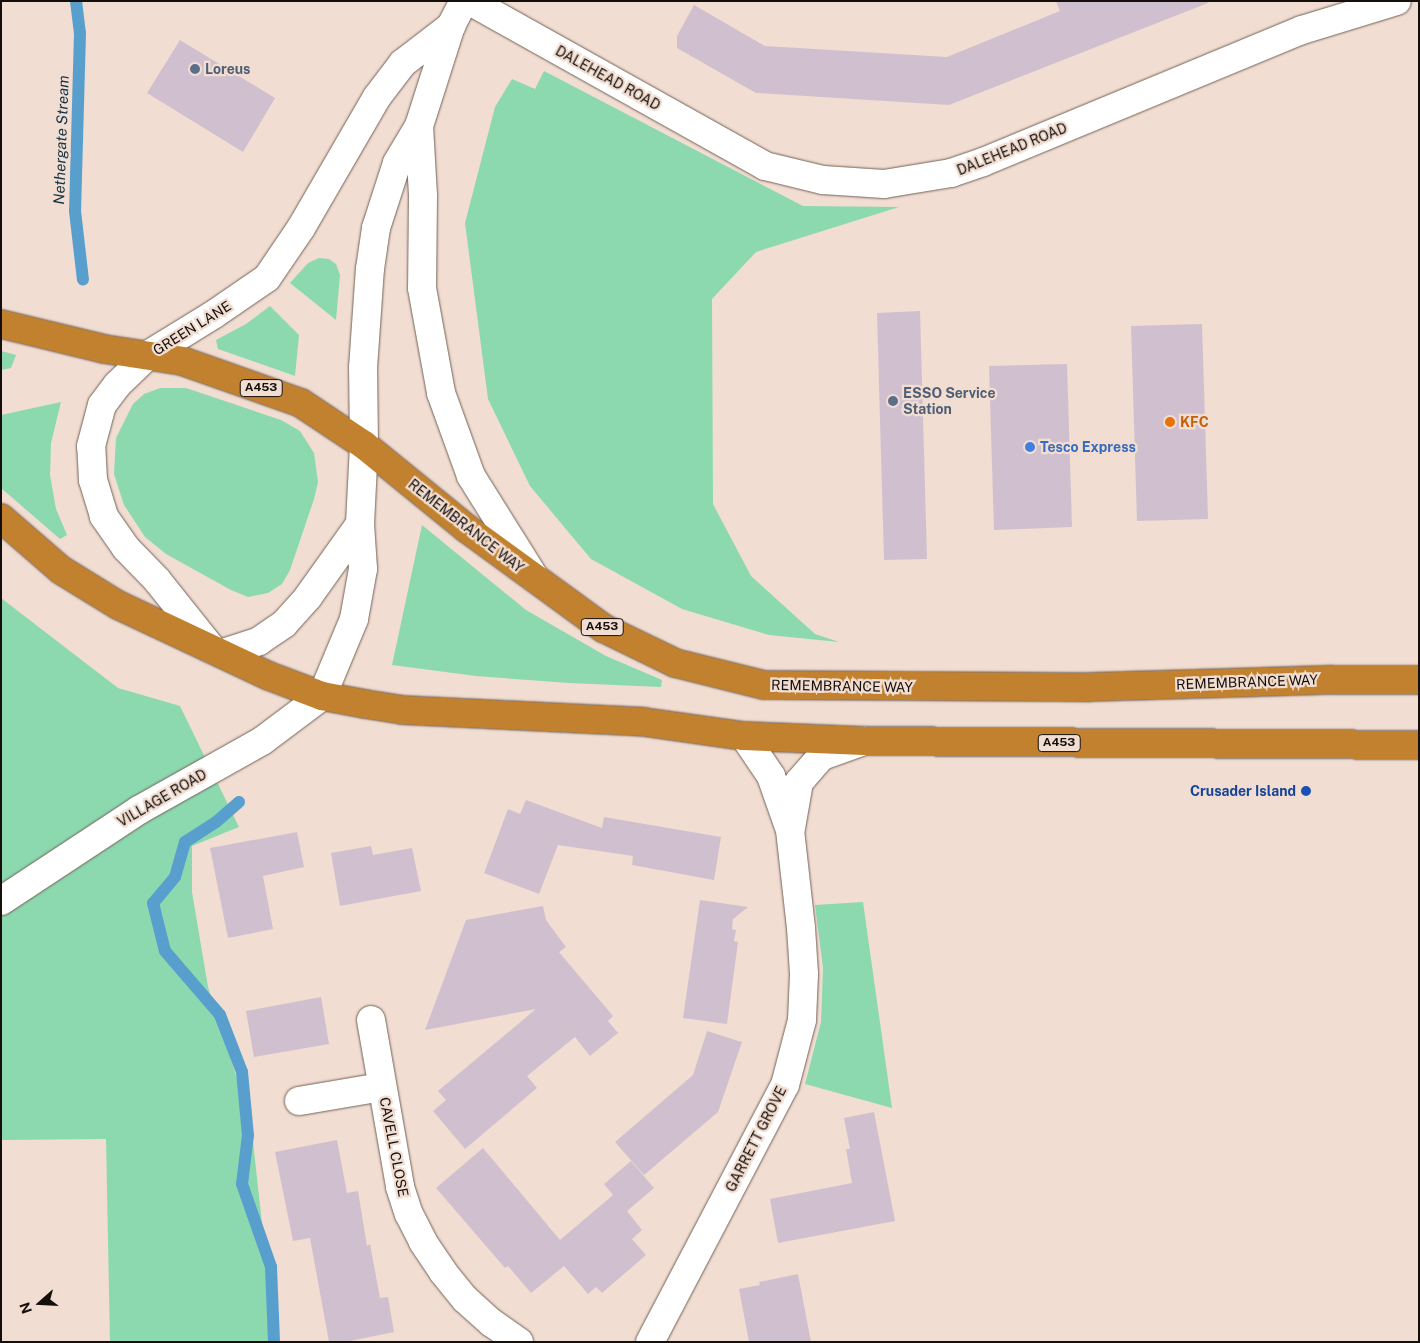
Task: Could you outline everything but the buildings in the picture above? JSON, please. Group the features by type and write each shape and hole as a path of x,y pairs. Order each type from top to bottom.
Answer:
{"highway":[{"name":"REMEMBRANCE WAY","path":"1,324 104,349 182,360 301,403 364,445 466,528 603,628 675,663 764,685 1080,687 1332,680 1419,680"},
{"path":"1,518 61,570 118,605 269,676 322,696 402,710 644,722 744,736"},
{"name":"A453","path":"744,736 864,741 1419,745"}],"street":[{"name":"GREEN LANE","path":"322,696 354,619 363,569 360,524 364,445 363,368 376,228 396,163 419,126 451,26 464,1"},
{"name":"DALEHEAD ROAD","path":"470,1 765,166 823,180 884,184 951,173 983,162 1302,30 1397,1"},
{"name":"GREEN LANE","path":"218,651 157,580 126,548 104,516 93,480 90,446 102,405 117,385 148,355 213,315 267,278 301,228 378,97 403,63 451,26"},
{"name":"GREEN LANE","path":"419,126 423,196 422,288 441,392 471,476 498,522 537,580"},
{"path":"218,651 259,641 284,624 308,597 360,524"},
{"name":"VILLAGE ROAD","path":"1,901 139,810 262,741 322,696"},
{"name":"GARRETT GROVE","path":"650,1342 785,1085 802,1020 804,974 790,830 770,776 744,736"},
{"name":"GARRETT GROVE","path":"790,830 799,782 822,756 864,741"},
{"name":"CAVELL CLOSE","path":"371,1020 400,1187 409,1214 423,1242 442,1272 465,1299 492,1324 519,1342"},
{"name":"CAVELL CLOSE","path":"299,1101 382,1087"}],"green space":[{"path":"544,71 803,206 899,207 756,252 712,299 713,504 751,576 815,634 839,642 769,635 682,609 591,559 530,486 488,399 465,223 495,107 512,79 535,89"},
{"path":"319,258 329,259 336,264 340,275 336,320 290,283 308,263"},
{"path":"270,306 299,335 295,376 218,349 216,340 246,324"},
{"path":"1,351 16,355 11,368 1,370"},
{"path":"160,388 186,388 281,420 300,431 314,453 318,482 314,499 290,570 282,584 268,593 248,597 231,590 166,554 145,537 124,505 114,474 116,438 133,404 144,394"},
{"path":"61,402 51,443 50,475 56,509 67,535 60,539 1,488 1,415"},
{"path":"422,525 526,610 606,656 662,680 661,687 476,676 392,665"},
{"path":"1,598 118,688 180,706 239,827 192,846 192,892 208,987 251,1123 275,1342 110,1342 106,1139 1,1140"},
{"path":"863,902 892,1108 805,1084 821,1022 823,968 815,905"}],"waterway":[{"name":"Nethergate Stream","path":"76,1 80,33 75,211 83,280"},
{"name":"Nethergate Stream","path":"239,802 216,822 185,842 175,877 153,903 165,951 220,1015 242,1072 248,1135 242,1184 271,1267 274,1342"}],"place":[{"name":"Loreus","path":"195,69"},
{"name":"ESSO Service Station","path":"893,401"},
{"name":"KFC","path":"1170,422"},
{"name":"Tesco Express","path":"1030,447"},
{"name":"Crusader Island","path":"1306,791"}]}
